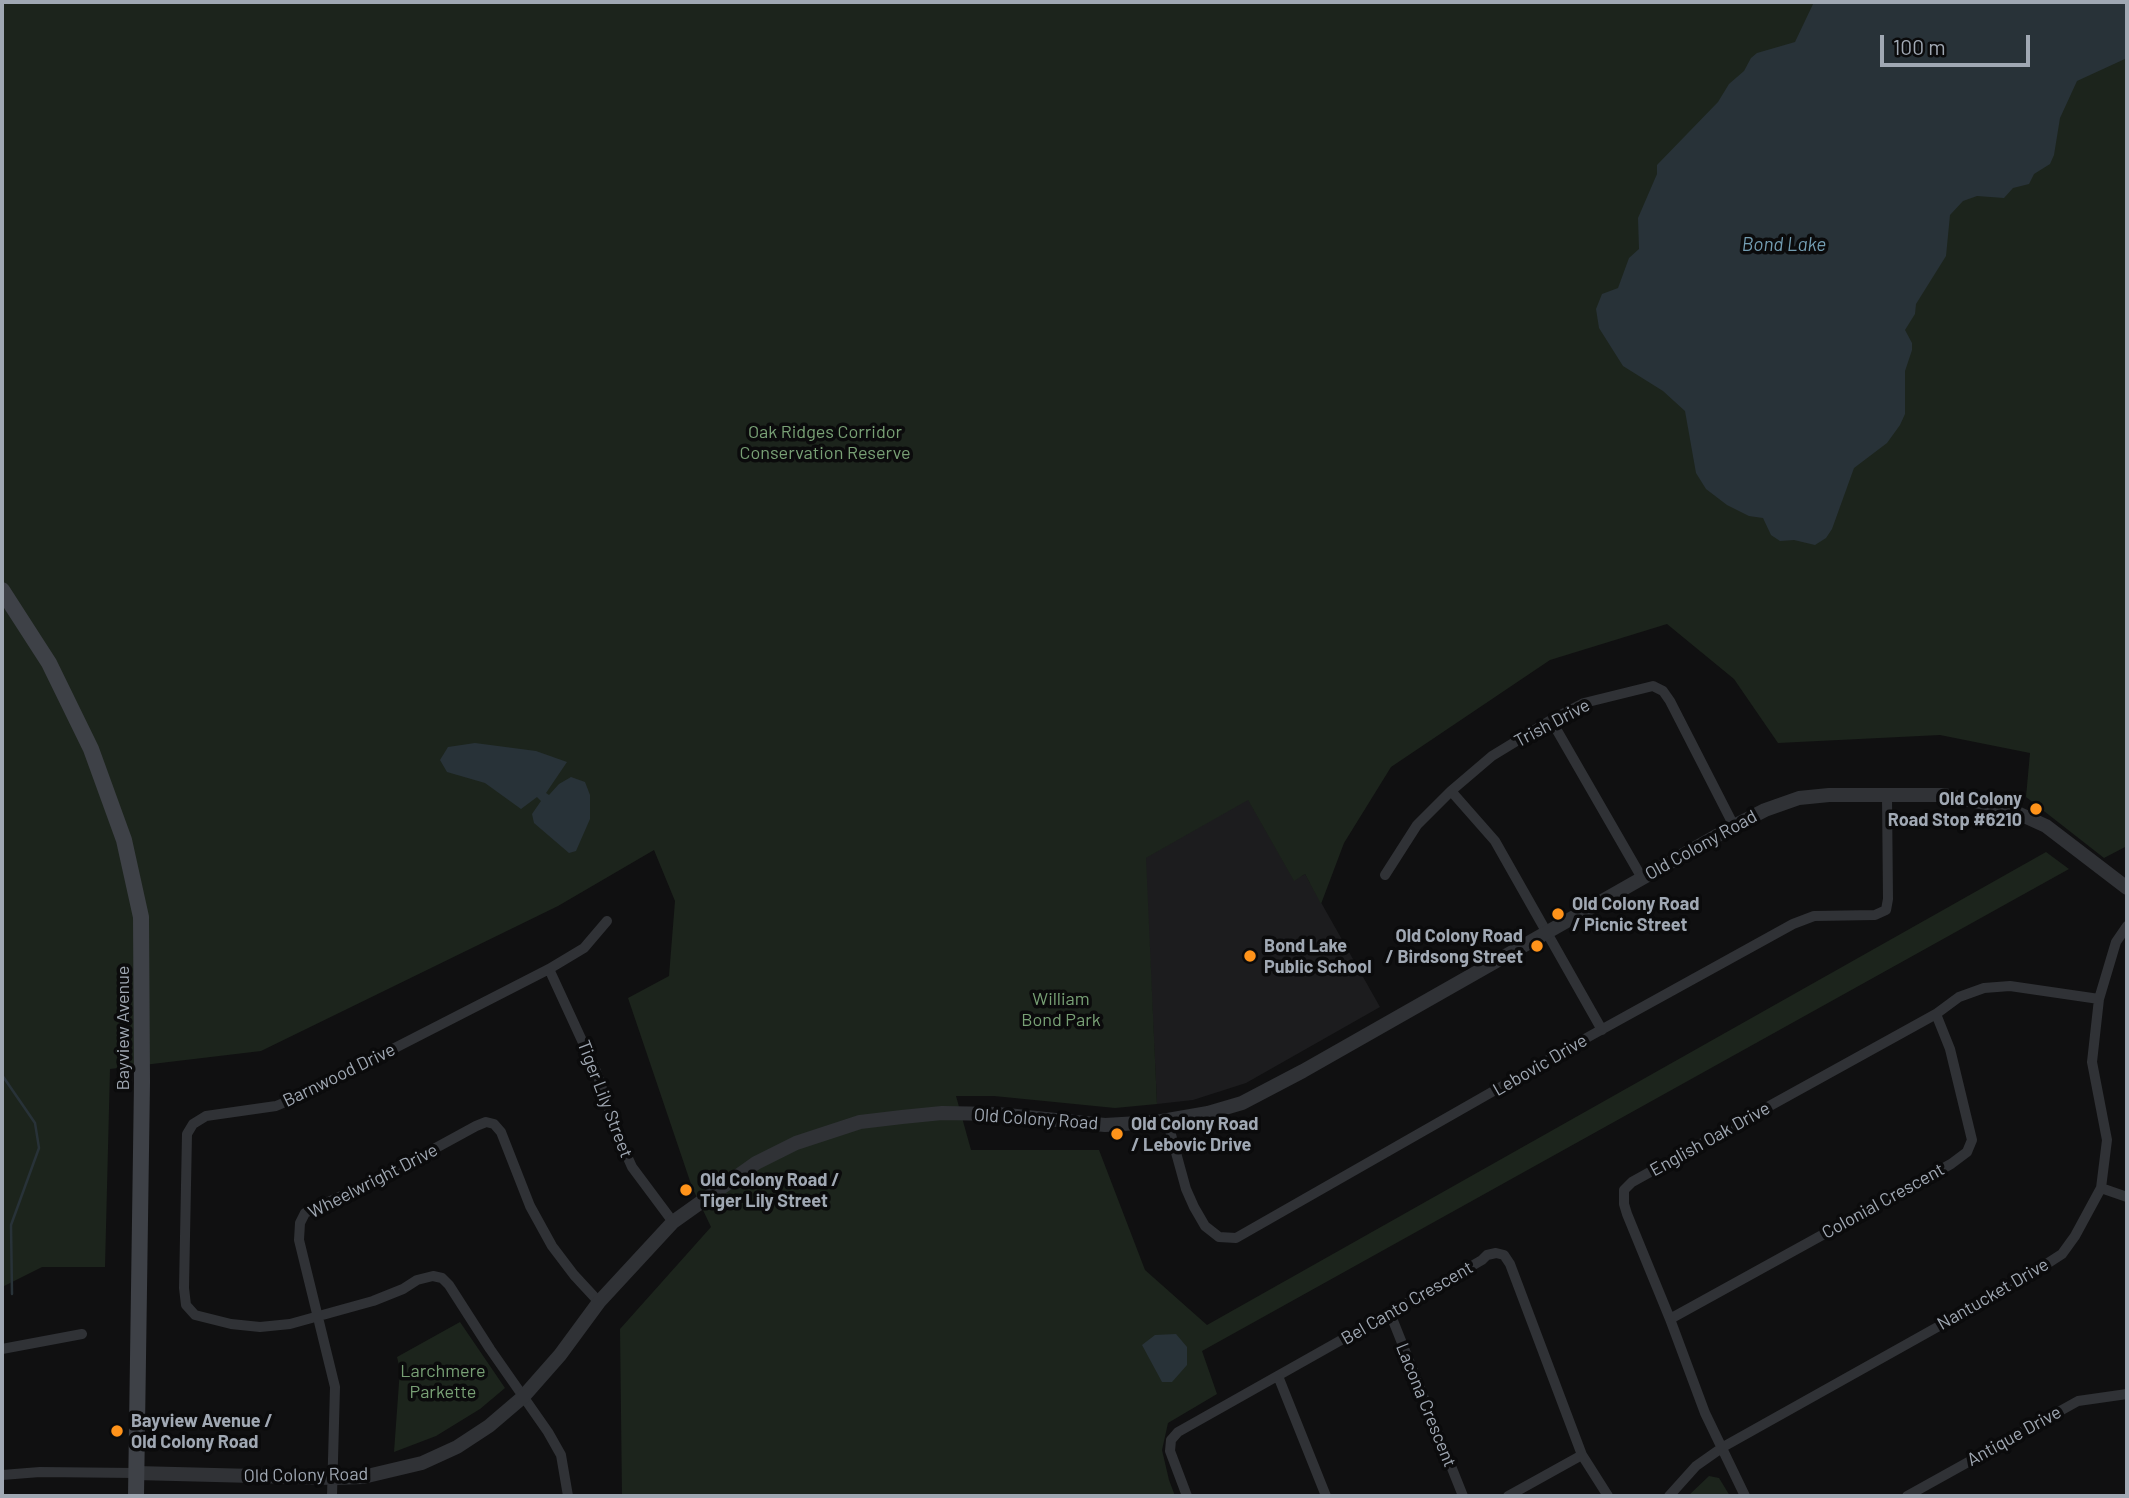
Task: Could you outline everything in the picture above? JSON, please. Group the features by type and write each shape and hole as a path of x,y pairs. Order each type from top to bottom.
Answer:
{"main road":[{"name":"Bayview Avenue","path":"2,590 48,663 91,749 124,840 141,917 143,952 136,1496"}],"street":[{"name":"Trish Drive","path":"1385,875 1417,825 1451,790 1492,756 1584,703 1653,686 1663,691 1734,826"},
{"path":"1551,720 1642,878"},
{"path":"1451,790 1495,841 1602,1030"},
{"name":"Old Colony Road","path":"136,1473 363,1477 422,1463 457,1447 489,1426 523,1397 560,1355 600,1302 674,1222 756,1163 806,1139 860,1122 942,1114 997,1114 1105,1125 1167,1120 1208,1113 1242,1103 1734,826 1765,810 1799,798 1829,795 1943,795 2002,807 2046,826 2098,863 2127,888"},
{"name":"Lebovic Drive","path":"1167,1120 1186,1189 1205,1226 1219,1237 1236,1238 1793,924 1814,916 1875,915 1886,910 1888,797"},
{"name":"Barnwood Drive","path":"523,1397 442,1278 433,1276 417,1280 373,1301 290,1324 231,1324 194,1315 186,1305 184,1288 187,1134 193,1124 206,1116 276,1106 307,1093 550,969 584,947 607,921"},
{"name":"Nantucket Drive","path":"1668,1496 1696,1466 1723,1447 2062,1254 2101,1188 2107,1140 2092,1062 2099,999 2116,942 2127,926"},
{"name":"Tiger Lily Street","path":"550,969 592,1061 632,1167 674,1222"},
{"name":"English Oak Drive","path":"1745,1496 1706,1413 1627,1214 1624,1190 1632,1182 1936,1014 1959,997 1984,988 2010,986 2099,999"},
{"name":"Colonial Crescent","path":"1670,1319 1951,1164 1967,1152 1972,1140 1950,1049 1936,1014"},
{"name":"Wheelwright Drive","path":"332,1496 335,1387 299,1240 300,1223 305,1213 390,1173 486,1122 494,1124 500,1132 530,1206 552,1246 574,1275 600,1302"},
{"path":"2101,1188 2127,1197"},
{"name":"Bel Canto Crescent","path":"1187,1496 1170,1451 1173,1437 1487,1255 1504,1255 1513,1270 1582,1455 1608,1496"},
{"name":"Lacona Crescent","path":"1390,1313 1463,1496"},
{"path":"2,1349 82,1334"},
{"path":"1278,1376 1326,1496"},
{"name":"Antique Drive","path":"1907,1496 2078,1401 2127,1394"},
{"path":"523,1397 561,1455 568,1496"},
{"path":"1508,1496 1582,1455"},
{"path":"2,1475 40,1472 136,1473"}],"shaded area":[{"name":"Bond Lake Public School","path":"1248,799 1294,880 1305,874 1380,1007 1246,1083 1193,1100 1157,1104 1145,858"}],"green space":[{"name":"Oak Ridges Corridor Conservation Reserve","path":"2,2 2127,2 2127,846 2104,858 2026,797 2030,753 1940,735 1778,743 1734,679 1667,624 1550,660 1391,767 1344,843 1321,904 1305,874 1294,881 1248,800 1146,858 1157,1104 1115,1108 994,1096 956,1096 971,1150 1099,1150 1145,1270 1207,1325 2046,852 2069,869 1202,1351 1217,1394 1168,1423 1162,1450 1175,1496 622,1496 620,1329 711,1227 692,1187 628,998 669,976 675,901 654,850 558,906 261,1051 110,1069 105,1267 42,1267 2,1287"},
{"name":"Larchmere Parkette","path":"460,1322 505,1388 480,1409 436,1436 394,1452 400,1369 397,1357"},
{"path":"1709,1476 1719,1478 1730,1496 1688,1496"}],"water":[{"name":"Bond Lake","path":"1814,2 2127,2 2127,58 2077,81 2060,118 2050,164 2034,174 2029,184 2013,188 2004,198 1977,196 1963,201 1950,215 1946,256 1916,304 1915,314 1905,330 1912,343 1912,350 1905,371 1905,414 1887,443 1854,468 1832,529 1826,538 1815,545 1794,540 1780,541 1771,535 1763,518 1749,516 1727,505 1706,489 1696,473 1685,411 1663,391 1623,366 1599,328 1596,309 1602,294 1618,288 1629,258 1639,249 1638,218 1657,174 1657,165 1718,102 1729,84 1744,71 1751,58 1757,53 1795,42"},
{"path":"475,743 536,751 567,762 546,793 549,795 559,784 571,777 585,782 590,795 590,819 576,851 569,853 534,823 532,814 541,801 537,797 521,809 485,783 447,772 440,760 448,747"},
{"path":"1176,1334 1187,1347 1187,1365 1172,1382 1162,1382 1142,1345 1155,1335"}],"waterway":[{"path":"2,1075 35,1123 39,1148 11,1225 12,1294"}],"place":[{"name":"Old Colony Road Stop #6210","path":"2036,809"},
{"name":"Old Colony Road / Picnic Street","path":"1558,914"},
{"name":"Old Colony Road / Birdsong Street","path":"1537,946"},
{"name":"Bond Lake Public School","path":"1250,956"},
{"name":"Old Colony Road / Lebovic Drive","path":"1117,1134"},
{"name":"Old Colony Road / Tiger Lily Street","path":"686,1190"},
{"name":"Bayview Avenue / Old Colony Road","path":"117,1431"}],"park label":[{"name":"William Bond Park","path":"1061,1009"}]}
